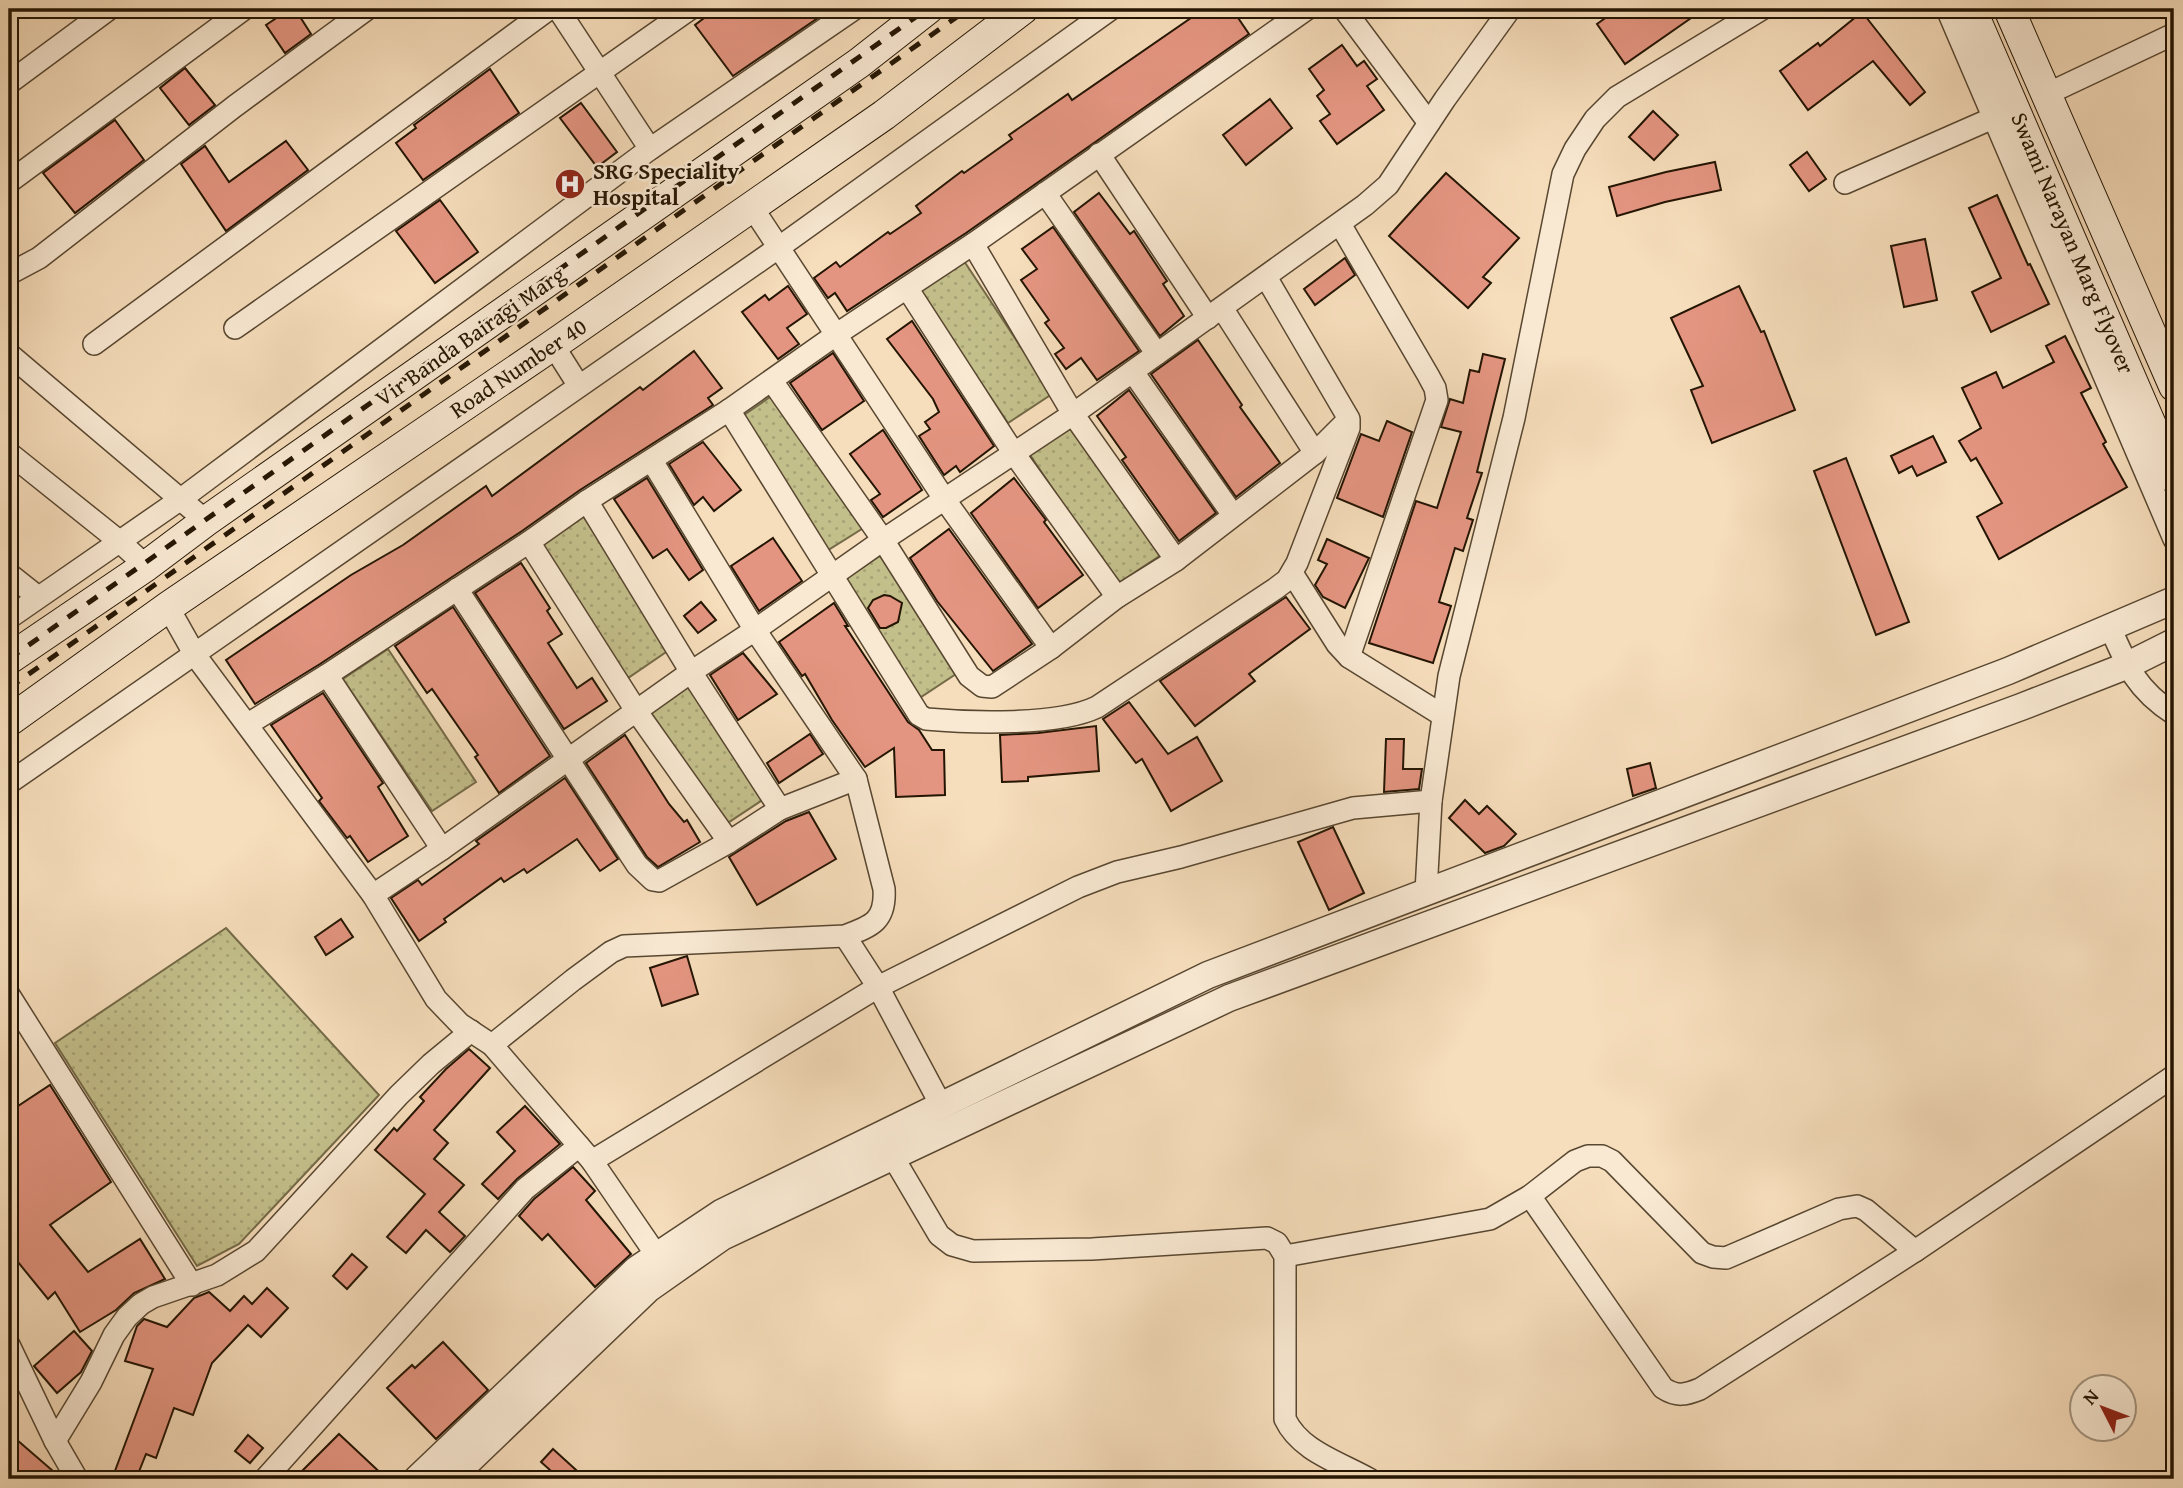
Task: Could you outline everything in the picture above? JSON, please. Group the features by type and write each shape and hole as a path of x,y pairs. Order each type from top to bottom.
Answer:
{"main road":[{"name":"Vir Banda Bairagi Marg","path":"9,659 146,566 206,521 859,63 928,9"},
{"name":"Road Number 40","path":"9,721 168,607 553,345 884,115 1023,9"},
{"name":"Swami Narayan Marg Flyover","path":"1971,9 2174,478"},
{"name":"Swami Narayan Marg Flyover","path":"2009,9 2174,386"}],"street":[{"path":"9,83 109,9"},
{"path":"9,182 244,9"},
{"path":"9,274 39,258 235,106 367,9"},
{"path":"94,344 550,9"},
{"path":"558,9 650,149"},
{"path":"235,328 690,9"},
{"path":"9,618 181,499 650,149 854,9"},
{"path":"9,783 778,248 1111,9"},
{"path":"248,724 327,675 772,381 837,334 973,244 1307,9"},
{"path":"1343,9 1429,123"},
{"path":"373,894 442,849 883,540 1073,414 1340,224 1388,185 1510,9"},
{"path":"1426,892 1431,801 1449,676 1514,418 1563,174 1574,149 1595,119 1616,97 1762,9"},
{"path":"1947,9 2174,538"},
{"path":"2047,94 2174,34"},
{"path":"1845,183 1993,118"},
{"path":"1099,154 1315,453"},
{"path":"1045,193 1157,354"},
{"path":"752,207 946,500 1051,648"},
{"path":"1340,224 1428,375 1435,388 1437,400 1349,657"},
{"path":"973,244 1073,414 1176,560"},
{"path":"729,410 919,715 926,719 994,722 1071,716 1097,707 1275,589 1292,573 1349,428 1349,419 1266,277"},
{"path":"907,288 1013,452 1117,597"},
{"path":"553,345 579,386"},
{"path":"9,354 206,521"},
{"path":"1133,372 1233,514"},
{"path":"772,381 883,540 970,676 982,686 992,687 1051,648 1117,597 1176,560 1315,453 1349,419"},
{"path":"9,453 119,541 146,566"},
{"path":"492,1045 611,952 624,946 845,936 878,920 885,900 856,779 755,630 652,461"},
{"path":"587,502 691,672 780,808"},
{"path":"529,542 637,712 729,842"},
{"path":"1292,573 1337,644 1349,657 1442,715"},
{"path":"9,574 38,597"},
{"path":"457,589 637,865 653,880 659,881 729,842 780,808 856,779"},
{"path":"417,1479 637,1269 721,1213 1208,975 2008,671 2174,600"},
{"path":"168,607 195,655 373,894 436,999 460,1024 492,1045 586,1153 657,1256"},
{"path":"2110,627 2126,666 2143,690 2155,702 2174,714"},
{"path":"450,1479 648,1289 722,1237 1229,998 2021,707 2126,666 2174,642"},
{"path":"327,675 442,849"},
{"path":"265,1479 524,1189 878,987 1037,906 1117,872 1181,857 1353,808 1431,801"},
{"path":"845,936 878,987 941,1105"},
{"path":"9,995 192,1285"},
{"path":"55,1441 91,1382 121,1324 141,1304 153,1297 218,1275 256,1251 399,1095 471,1031"},
{"path":"1530,1196 1663,1388 1674,1395 1685,1395 1700,1389 1915,1251 2174,1076"},
{"path":"1285,1256 1476,1223 1502,1215 1575,1161 1588,1156 1602,1156 1612,1161 1702,1253 1713,1257 1726,1258 1839,1209 1857,1206 1867,1210 1915,1251"},
{"path":"893,1157 939,1235 952,1245 973,1251 1092,1249 1267,1238 1277,1243 1285,1256 1285,1419 1290,1430 1302,1443 1369,1479"},
{"path":"9,1345 55,1441 77,1479"}],"shaded area":[{"path":"964,261 1052,394 1008,423 919,291"},
{"path":"773,395 865,527 825,552 741,417"},
{"path":"1072,422 1161,555 1117,584 1028,452"},
{"path":"583,516 672,648 628,678 539,546"},
{"path":"881,555 959,672 918,699 841,582"},
{"path":"388,649 476,782 432,811 343,679"},
{"path":"689,681 767,797 723,826 645,710"},
{"path":"226,928 379,1095 239,1244 197,1266 55,1043"}],"building":[{"path":"290,9 295,9 311,34 285,53 266,25"},
{"path":"716,9 831,9 733,76 695,25"},
{"path":"1204,9 1232,9 1249,34 966,233 847,311 835,293 828,298 814,278 836,262 840,267 888,232 890,234 921,213 916,206 962,171 964,173 1012,139 1009,135 1068,94 1072,100"},
{"path":"1618,9 1704,9 1625,64 1597,24"},
{"path":"1862,12 1925,92 1910,105 1873,61 1808,110 1780,71 1818,43 1820,46"},
{"path":"1342,45 1357,66 1364,61 1377,79 1367,86 1384,110 1337,144 1320,121 1330,114 1317,96 1324,90 1309,69"},
{"path":"185,68 215,105 189,125 160,88"},
{"path":"490,69 519,113 423,180 396,143 416,128 414,125"},
{"path":"1270,99 1292,128 1246,165 1223,135"},
{"path":"581,103 617,152 597,167 560,118"},
{"path":"1653,111 1678,135 1654,160 1629,137"},
{"path":"115,120 144,160 75,213 43,173"},
{"path":"286,141 308,170 226,231 181,164 205,146 229,182"},
{"path":"1807,152 1826,179 1809,191 1790,165"},
{"path":"1715,162 1721,190 1617,216 1609,187"},
{"path":"1446,173 1519,238 1483,277 1491,283 1468,308 1389,236"},
{"path":"1099,193 1130,234 1134,231 1167,281 1163,284 1184,316 1160,336 1074,212"},
{"path":"1997,195 2028,265 2030,264 2049,304 1991,332 1972,292 2001,278 1969,208"},
{"path":"440,200 478,252 435,283 396,231"},
{"path":"1053,227 1139,351 1097,380 1081,358 1066,369 1055,354 1064,348 1045,323 1049,320 1021,280 1037,269 1022,249"},
{"path":"1925,239 1937,300 1904,307 1891,246"},
{"path":"1345,258 1355,275 1315,305 1304,289"},
{"path":"788,286 807,314 787,328 799,344 778,359 742,312 765,295 769,300"},
{"path":"1739,286 1761,332 1764,331 1795,410 1712,443 1691,390 1703,386 1671,318"},
{"path":"912,321 994,446 960,472 956,466 944,475 919,436 930,429 925,422 939,412 933,399 887,339"},
{"path":"2065,336 2091,388 2081,393 2106,442 2103,444 2127,487 1999,559 1977,517 2002,503 1976,458 1971,461 1959,441 1981,428 1962,388 1996,372 2003,388 2054,362 2046,346"},
{"path":"1198,340 1242,405 1240,407 1280,463 1236,497 1151,374"},
{"path":"694,351 722,388 708,398 713,405 255,704 226,660 351,575 403,545 486,486 492,496 640,387 643,390"},
{"path":"833,353 864,401 822,430 790,383"},
{"path":"1483,354 1505,359 1477,472 1482,473 1467,518 1473,520 1463,551 1455,548 1439,602 1451,606 1433,663 1369,643 1416,501 1437,508 1461,432 1441,427 1450,399 1463,403 1470,370 1479,372"},
{"path":"1129,390 1216,513 1179,541 1122,460 1126,457 1097,416"},
{"path":"1387,421 1412,432 1383,517 1337,498 1361,434 1379,441"},
{"path":"883,430 922,490 883,517 871,500 880,494 850,454"},
{"path":"1933,436 1946,462 1917,476 1912,466 1899,473 1891,456"},
{"path":"703,442 741,490 714,511 703,497 694,505 669,464"},
{"path":"1846,458 1909,622 1876,635 1814,471"},
{"path":"647,478 703,570 689,580 667,549 653,558 614,499"},
{"path":"1014,478 1083,575 1038,608 971,513"},
{"path":"949,529 1032,644 993,671 937,601 910,558"},
{"path":"773,538 802,581 759,611 731,566"},
{"path":"1327,539 1369,558 1345,608 1323,597 1315,585 1327,564 1318,560"},
{"path":"521,563 550,608 547,611 562,634 548,643 577,688 592,678 607,701 564,729 475,593"},
{"path":"884,595 902,603 898,622 880,628 868,608 873,600"},
{"path":"1286,597 1310,629 1249,674 1255,681 1195,726 1160,681"},
{"path":"701,602 716,620 698,633 684,616"},
{"path":"834,603 848,626 845,626 908,722 919,730 932,750 944,750 945,795 896,797 894,748 865,767 832,720 805,674 802,676 779,642"},
{"path":"453,607 550,756 499,793 475,757 478,755 432,689 427,693 395,646"},
{"path":"743,653 777,694 738,720 710,675"},
{"path":"323,693 383,783 378,787 408,836 368,862 350,836 347,838 319,801 322,798 271,725"},
{"path":"1129,702 1168,754 1197,737 1222,781 1171,811 1142,759 1136,763 1103,719"},
{"path":"1096,726 1099,771 1002,782 1000,735"},
{"path":"810,734 823,754 779,783 767,763"},
{"path":"625,735 669,804 684,822 687,820 700,842 658,867 647,857 586,763"},
{"path":"1386,739 1404,739 1403,769 1422,769 1419,789 1384,792"},
{"path":"1650,763 1656,788 1633,796 1627,769"},
{"path":"565,778 618,859 600,871 577,839 527,873 524,869 504,882 501,878 444,919 446,922 419,941 391,898 418,880 422,885 479,844 476,841"},
{"path":"1465,800 1479,814 1487,806 1516,834 1504,846 1485,853 1449,818"},
{"path":"809,812 836,859 757,905 729,857 786,821"},
{"path":"1333,827 1364,893 1329,910 1298,842"},
{"path":"341,919 353,937 326,955 315,937"},
{"path":"687,956 698,994 662,1006 650,968"},
{"path":"469,1049 490,1068 434,1130 448,1143 434,1159 464,1185 439,1212 465,1236 450,1252 426,1230 406,1253 387,1237 425,1194 375,1150 394,1128 397,1131 424,1101 420,1097 446,1069"},
{"path":"50,1085 111,1182 50,1225 88,1272 140,1239 165,1279 134,1293 116,1310 80,1332 55,1292 48,1299 9,1251 9,1112"},
{"path":"525,1106 560,1144 517,1179 498,1199 482,1184 515,1151 497,1132"},
{"path":"573,1167 595,1191 586,1200 631,1254 595,1287 548,1234 542,1240 519,1216 534,1199"},
{"path":"352,1254 367,1267 347,1289 333,1276"},
{"path":"267,1288 288,1308 261,1337 248,1325 212,1363 193,1415 174,1408 156,1458 146,1454 136,1479 112,1479 153,1369 125,1361 137,1326 144,1319 167,1327 194,1298 209,1292 230,1311 244,1296 252,1304"},
{"path":"74,1331 92,1351 81,1372 57,1393 34,1366"},
{"path":"443,1342 488,1390 436,1439 387,1388 412,1365 415,1368"},
{"path":"9,1433 61,1478 62,1479 9,1479"},
{"path":"339,1434 387,1479 294,1479"},
{"path":"248,1435 263,1448 250,1463 235,1451"},
{"path":"553,1449 586,1479 560,1479 541,1462"}],"railway":[{"path":"9,659 927,9"},
{"path":"9,688 968,9"}],"place":[{"name":"SRG Speciality Hospital","path":"570,184"}]}
